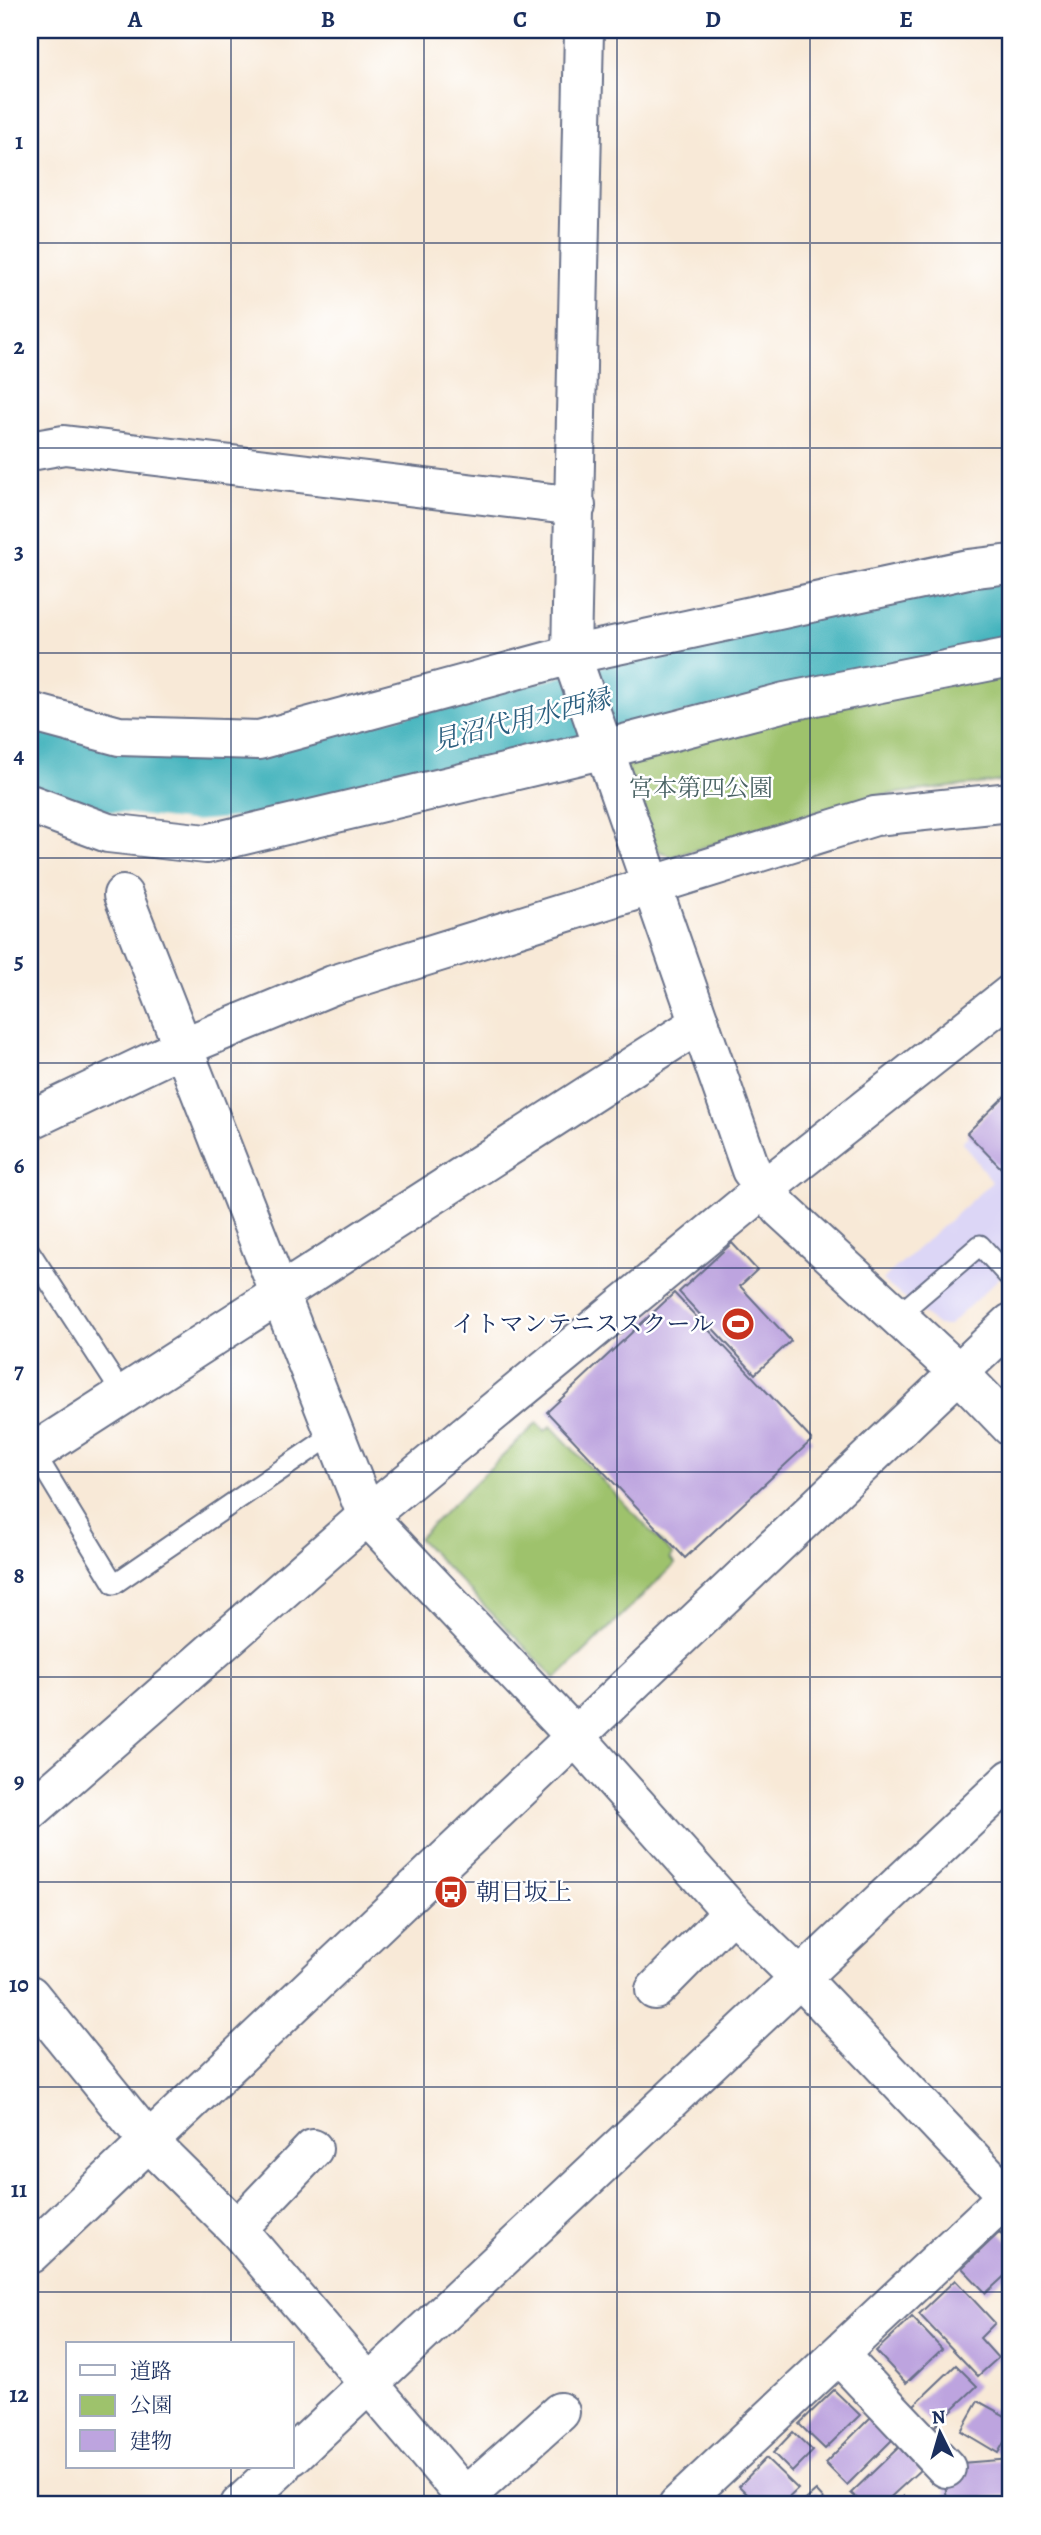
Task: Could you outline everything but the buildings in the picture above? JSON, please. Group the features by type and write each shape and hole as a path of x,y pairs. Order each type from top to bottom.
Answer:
{"street":[{"path":"584,30 574,664 751,1170 781,1209 959,1373 1011,1427"},
{"path":"30,452 64,445 576,506"},
{"path":"30,712 119,736 259,740 968,569 1011,564"},
{"path":"115,864 206,844 603,741 1011,657"},
{"path":"30,1120 183,1047 333,985 876,816 1011,802"},
{"path":"30,804 115,864 183,1047 367,1516 574,1735 732,1912 801,1979 1009,2198 678,2505"},
{"path":"30,1811 367,1516 764,1189 1011,994"},
{"path":"32,1453 701,1023"},
{"path":"30,2255 574,1735 1011,1323"},
{"path":"294,2454 1011,1779"},
{"path":"655,1990 732,1912"},
{"path":"30,1995 150,2143 237,2229 469,2501 560,2412"},
{"path":"237,2229 313,2148"},
{"path":"839,2355 946,2468"},
{"path":"240,2505 280,2468"}],"lane":[{"path":"897,1316 981,1245 1011,1279"},
{"path":"30,1252 123,1395"},
{"path":"32,1453 114,1584 335,1433"}],"shaded area":[{"path":"1011,1092 1011,1267 948,1326 938,1326 882,1280 992,1182 962,1142"}],"green space":[{"name":"宮本第四公園","path":"1011,673 1011,780 865,797 672,857 657,850 624,761 632,746"},
{"path":"537,1423 545,1431 551,1426 673,1555 670,1559 675,1564 556,1679 418,1538"}],"waterway":[{"name":"見沼代用水西縁","path":"30,759 90,776 190,788 280,781 782,655 1011,609"}],"place":[{"name":"イトマンテニススクール","path":"738,1324"},
{"name":"朝日坂上","path":"451,1892"}]}
